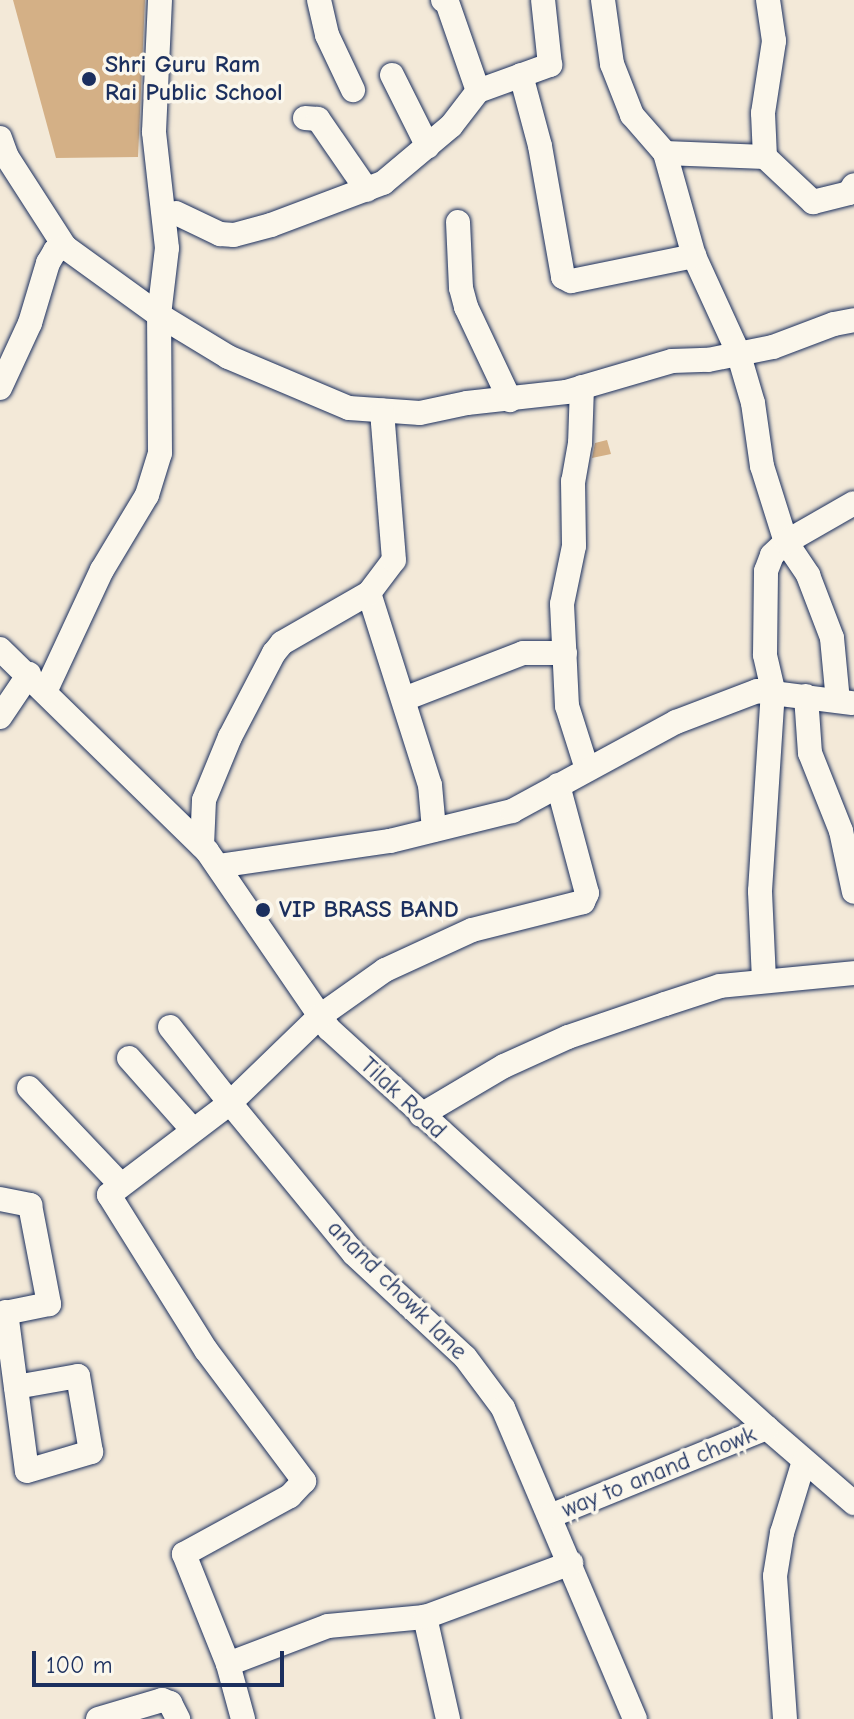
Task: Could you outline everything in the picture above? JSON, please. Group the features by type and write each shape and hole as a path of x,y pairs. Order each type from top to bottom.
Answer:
{"street":[{"path":"0,717 43,689 102,570 147,495 160,453 167,248 154,132 160,0"},
{"path":"165,318 177,268 176,213 169,174 165,117 177,0"},
{"path":"319,0 327,35 353,90"},
{"path":"443,0 447,2 478,91"},
{"path":"176,213 220,234 234,235 383,183 451,126 478,91 550,65 543,0"},
{"path":"218,866 390,841 512,811 676,722 757,691 773,690 846,702 832,638 808,575 786,542 762,466 753,403 738,352 694,256 665,153 632,115 612,64 603,0"},
{"path":"765,157 763,113 774,41 768,0"},
{"path":"392,75 428,147"},
{"path":"521,75 540,146 563,277 571,281 694,256"},
{"path":"305,118 318,119 367,190"},
{"path":"0,138 7,157 65,247 165,318 228,357 349,408 420,413 467,403 510,400 582,387 672,361 708,360 773,347 834,324 854,320"},
{"path":"665,153 765,157 813,202 849,193 854,185"},
{"path":"458,222 461,288 466,307 510,400"},
{"path":"0,388 30,323 48,263 55,251 65,247"},
{"path":"582,387 580,443 573,481 574,546 562,604 567,706 587,769"},
{"path":"202,846 204,800 230,737 274,653 282,643 369,593 394,560 382,410"},
{"path":"764,980 760,891 773,690 765,655 763,602 766,571 772,555 786,542 854,503"},
{"path":"369,593 430,785 434,830"},
{"name":"Tilak Road","path":"0,649 202,846 329,1029 767,1428 854,1503"},
{"path":"404,699 523,653 565,653"},
{"path":"806,696 810,753 841,831 854,892"},
{"path":"243,1719 228,1664 184,1554 290,1496 304,1481 206,1350 109,1195 230,1103 320,1016 385,970 472,930 583,902 587,893 558,785"},
{"path":"421,1115 504,1066 568,1037 720,986 854,973"},
{"name":"anand chowk lane","path":"170,1027 354,1254 465,1357 503,1408 635,1719"},
{"path":"129,1058 193,1130"},
{"path":"29,1088 120,1184"},
{"path":"0,1199 30,1205 49,1304 3,1313 16,1387"},
{"name":"way to anand chowk","path":"550,1516 767,1428"},
{"path":"785,1719 775,1576 782,1533 804,1461"},
{"path":"228,1664 328,1626 425,1617 571,1563"},
{"path":"425,1617 448,1719"},
{"path":"98,1719 162,1700 170,1703 178,1719"}],"building":[{"name":"Shri Guru Ram Rai Public School","path":"13,0 145,0 138,157 56,158"},
{"path":"607,440 611,454 592,458 595,443"}],"place":[{"name":"Shri Guru Ram Rai Public School","path":"89,79"},
{"name":"VIP BRASS BAND","path":"263,910"}]}
